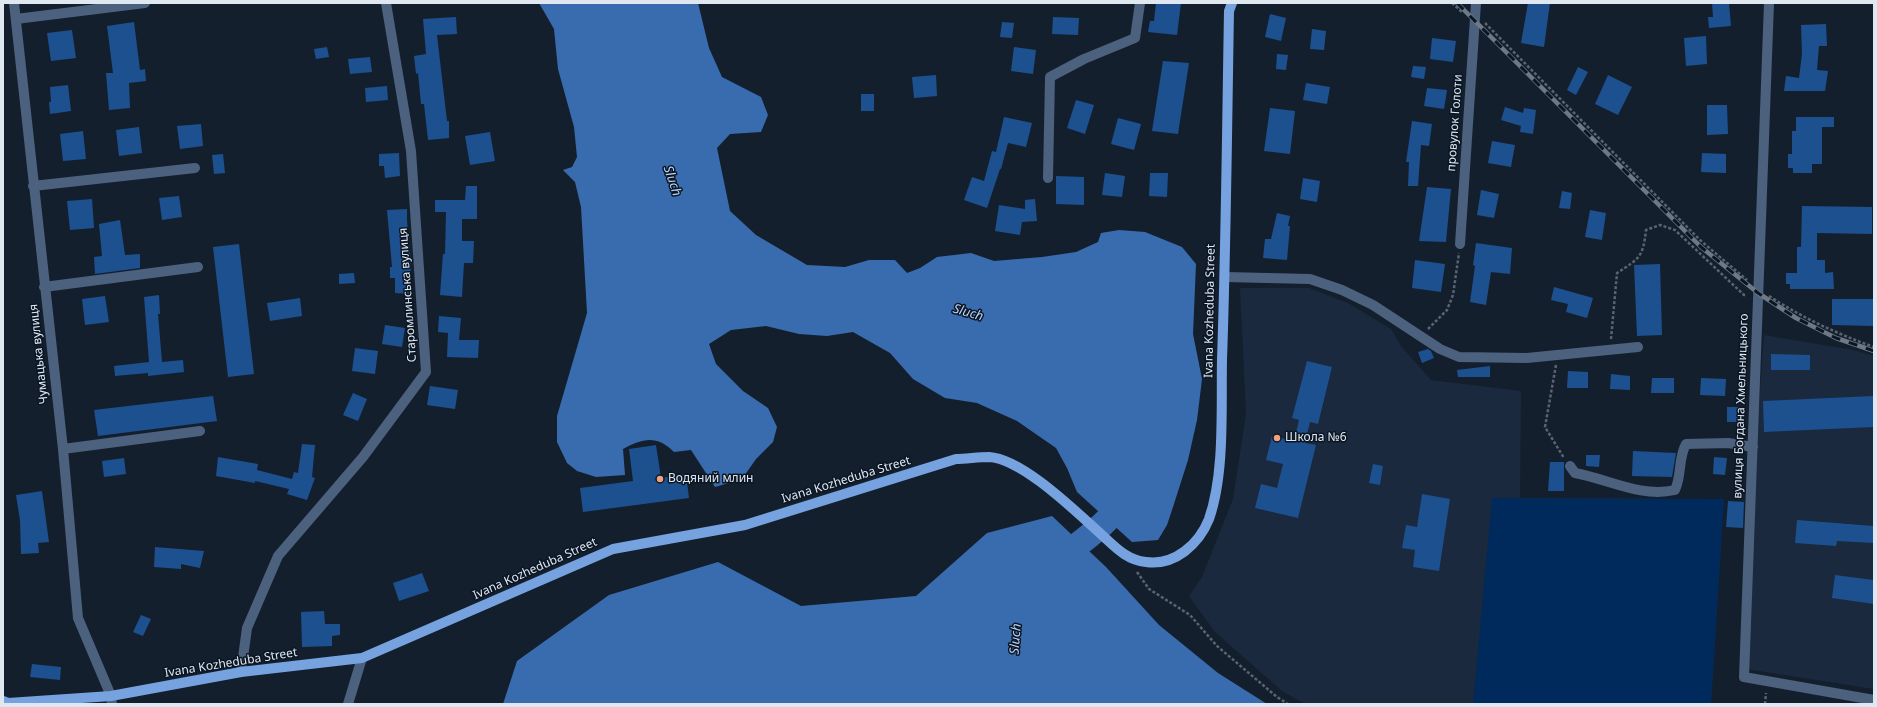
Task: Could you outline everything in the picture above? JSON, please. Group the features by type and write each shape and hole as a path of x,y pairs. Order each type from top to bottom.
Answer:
{"main road":[{"name":"Ivana Kozheduba Street","path":"3,701 8,703 111,700 241,672 362,658 613,549 745,525 956,459 990,457 1020,468 1064,502 1128,558 1148,563 1168,560 1187,551 1201,536 1209,518 1219,475 1225,277 1229,11 1232,3"}],"street":[{"name":"Чумацька вулиця","path":"14,3 62,449 78,618 111,700"},
{"path":"16,19 144,3"},
{"name":"Старомлинська вулиця","path":"241,672 247,628 278,556 363,457 426,372 411,151 386,3"},
{"path":"1048,178 1050,77 1084,59 1136,38 1140,3"},
{"name":"провулок Голоти","path":"1460,244 1476,3"},
{"name":"вулиця Богдана Хмельницького","path":"1769,3 1744,677 1874,700"},
{"path":"33,186 195,168"},
{"path":"44,287 198,267"},
{"path":"1225,277 1310,279 1342,290 1373,305 1440,349 1459,357 1527,358 1638,347"},
{"path":"62,449 200,431"},
{"path":"1570,466 1575,473 1630,489 1664,492 1675,490 1679,482 1681,453 1686,444 1728,443 1753,447"},
{"path":"348,704 362,658"}],"path":[{"path":"1452,3 1470,19 1483,21 1700,240 1758,293 1801,317 1839,335 1874,347"},
{"path":"1610,350 1617,274 1638,260 1644,247 1646,230 1660,225 1675,230 1744,295 1758,293"},
{"path":"1420,336 1447,310 1453,295 1460,244"},
{"path":"1558,355 1544,427 1555,446 1570,466"},
{"path":"1128,558 1149,589 1190,615 1217,646 1277,697 1288,704"}],"shaded area":[{"path":"1240,288 1309,288 1348,303 1391,329 1401,346 1431,380 1521,391 1520,498 1724,499 1711,704 1305,704 1282,691 1215,632 1189,596 1202,577 1233,499 1246,414"},
{"path":"1764,335 1853,350 1874,356 1874,689 1746,669 1753,493"},
{"path":"1492,498 1724,499 1711,704 1473,704"}],"water":[{"path":"539,3 698,3 709,48 722,77 761,97 768,115 761,132 730,134 717,148 730,211 756,235 807,265 845,267 869,260 895,260 907,273 920,268 937,257 971,253 994,261 1042,257 1076,252 1098,242 1101,233 1119,230 1145,232 1182,247 1196,264 1193,334 1202,379 1197,420 1188,460 1167,525 1158,540 1132,542 1077,492 1067,468 1056,448 1017,421 977,403 945,398 913,379 890,353 853,332 827,336 799,334 766,326 731,330 709,344 716,364 743,391 768,408 777,427 773,442 756,459 742,479 715,487 691,450 674,452 662,443 650,440 637,442 623,449 625,475 596,477 577,471 567,463 557,442 557,416 587,313 581,207 575,182 563,170 572,167 577,157 574,127 558,69 554,29"},
{"path":"1052,516 1106,567 1159,625 1218,673 1267,704 503,704 517,661 609,595 718,562 801,606 916,596 987,533"}],"building":[{"path":"1156,3 1181,3 1177,35 1148,32 1150,21 1154,21"},
{"path":"1528,3 1550,3 1544,47 1521,43"},
{"path":"1712,3 1729,3 1731,26 1709,28 1708,17 1713,17"},
{"path":"1270,14 1286,18 1281,41 1265,37"},
{"path":"456,17 457,34 437,35 447,121 449,121 449,138 428,140 424,104 421,104 418,73 416,74 414,56 426,54 423,19"},
{"path":"1053,17 1079,18 1078,35 1052,34"},
{"path":"134,22 140,70 145,69 146,81 129,83 130,108 109,110 106,73 113,73 107,26"},
{"path":"1002,22 1014,23 1012,38 1000,37"},
{"path":"1826,24 1827,46 1819,46 1817,70 1828,71 1825,91 1784,91 1786,76 1799,78 1802,54 1801,25"},
{"path":"1312,29 1326,31 1324,50 1310,49"},
{"path":"72,30 76,58 51,61 47,33"},
{"path":"1706,36 1707,64 1686,66 1684,38"},
{"path":"1432,38 1456,41 1453,62 1430,59"},
{"path":"327,47 329,57 316,59 314,49"},
{"path":"1014,47 1036,50 1033,74 1011,71"},
{"path":"1277,54 1288,55 1286,70 1276,69"},
{"path":"370,57 372,72 350,74 348,59"},
{"path":"1163,61 1189,63 1178,134 1152,131"},
{"path":"1413,66 1426,67 1424,79 1411,77"},
{"path":"1578,67 1588,72 1576,95 1567,90"},
{"path":"936,75 937,96 914,98 912,77"},
{"path":"1608,75 1632,87 1618,115 1595,104"},
{"path":"1306,83 1330,87 1327,104 1303,100"},
{"path":"68,85 71,111 50,114 50,87"},
{"path":"387,86 388,100 366,102 365,88"},
{"path":"1427,88 1447,90 1444,109 1424,106"},
{"path":"861,94 874,94 874,111 861,111"},
{"path":"1076,100 1094,105 1085,134 1067,128"},
{"path":"1707,105 1727,105 1728,134 1707,135"},
{"path":"1505,107 1523,113 1524,108 1536,110 1533,134 1520,132 1521,126 1501,120"},
{"path":"1270,108 1295,111 1290,154 1264,151"},
{"path":"1004,117 1032,123 1026,147 1008,143 1001,169 987,208 964,200 972,177 984,181 992,151 996,152"},
{"path":"1796,117 1834,117 1834,127 1822,127 1822,164 1812,164 1812,173 1793,173 1793,168 1788,168 1788,154 1792,154 1792,131 1796,131"},
{"path":"1118,118 1141,124 1134,150 1111,144"},
{"path":"1412,121 1432,124 1429,146 1421,145 1418,186 1408,186 1409,162 1406,162"},
{"path":"201,124 203,146 180,149 177,126"},
{"path":"139,127 142,153 119,156 116,130"},
{"path":"83,131 86,159 63,161 60,134"},
{"path":"490,132 495,161 470,165 465,136"},
{"path":"1492,141 1515,145 1511,167 1488,163"},
{"path":"399,153 400,176 385,178 384,166 379,166 379,154"},
{"path":"1702,153 1726,154 1726,173 1701,172"},
{"path":"223,154 225,173 214,174 212,155"},
{"path":"1105,173 1125,176 1122,197 1102,195"},
{"path":"1150,173 1168,173 1167,197 1149,196"},
{"path":"1056,176 1084,177 1084,205 1056,204"},
{"path":"1303,178 1320,181 1317,202 1300,199"},
{"path":"466,186 477,186 477,219 462,219 462,241 474,241 473,263 464,263 462,297 440,295 443,254 445,254 446,212 435,212 435,200 465,200"},
{"path":"1427,187 1451,189 1446,242 1419,241"},
{"path":"1481,190 1499,194 1494,218 1477,215"},
{"path":"1562,191 1572,193 1570,209 1559,208"},
{"path":"179,196 182,217 162,220 159,198"},
{"path":"92,199 94,228 70,230 67,201"},
{"path":"1035,199 1037,221 1022,222 1020,235 995,231 999,205 1025,209 1025,200"},
{"path":"1802,206 1872,207 1872,234 1817,233 1817,260 1825,260 1825,273 1833,272 1834,289 1790,289 1790,284 1786,284 1786,273 1797,273 1797,247 1801,247"},
{"path":"407,209 411,263 410,294 395,293 395,278 390,278 390,267 392,267 387,210"},
{"path":"1590,210 1606,213 1602,240 1585,237"},
{"path":"1277,213 1290,216 1288,226 1290,226 1287,260 1263,258 1265,239 1271,239"},
{"path":"120,220 125,255 140,254 140,268 95,274 94,257 102,256 99,224"},
{"path":"1476,243 1512,248 1510,274 1491,272 1486,305 1470,302 1475,266 1473,265"},
{"path":"239,244 254,374 228,377 213,247"},
{"path":"1415,260 1445,264 1441,292 1412,288"},
{"path":"1660,264 1662,335 1637,336 1634,265"},
{"path":"354,273 355,283 339,284 339,274"},
{"path":"1554,287 1593,298 1587,318 1566,312 1568,304 1551,300"},
{"path":"159,295 160,314 158,314 162,362 183,360 184,372 148,376 148,373 115,376 114,366 149,362 144,297"},
{"path":"105,296 109,322 85,325 82,299"},
{"path":"300,298 302,316 270,321 267,303"},
{"path":"1832,299 1874,299 1874,326 1832,325"},
{"path":"439,316 461,318 459,340 479,340 478,358 447,357 448,333 438,332"},
{"path":"385,325 405,328 402,347 382,344"},
{"path":"355,348 378,351 375,374 352,371"},
{"path":"1428,349 1431,351 1434,358 1422,363 1418,352"},
{"path":"1771,354 1810,355 1810,370 1771,370"},
{"name":"Школа №6","path":"1307,361 1332,367 1318,424 1310,422 1305,443 1316,445 1298,518 1255,508 1261,484 1277,488 1283,464 1266,460 1272,436 1294,441 1299,420 1292,418"},
{"path":"1490,366 1490,377 1458,377 1457,370"},
{"path":"1568,371 1588,372 1588,388 1567,388"},
{"path":"1611,374 1630,376 1630,390 1610,389"},
{"path":"1652,378 1674,378 1674,393 1651,393"},
{"path":"1701,378 1726,379 1725,396 1700,395"},
{"path":"430,386 458,390 455,409 427,405"},
{"path":"353,393 367,399 358,421 343,415"},
{"path":"213,396 217,421 98,436 94,410"},
{"path":"1873,396 1874,427 1764,432 1763,401"},
{"path":"1727,407 1739,407 1739,422 1727,422"},
{"path":"302,444 315,445 312,477 315,478 307,500 287,494 289,489 255,481 255,483 216,476 218,457 258,464 257,470 292,479 294,472 298,473"},
{"name":"Водяний млин","path":"656,445 661,478 686,474 689,498 583,512 580,488 633,481 629,449"},
{"path":"1633,451 1676,453 1672,477 1632,476"},
{"path":"1586,455 1600,455 1599,467 1586,466"},
{"path":"1714,457 1727,458 1725,475 1713,474"},
{"path":"124,458 126,474 104,477 102,461"},
{"path":"1550,462 1564,462 1564,491 1548,491"},
{"path":"1373,464 1383,466 1380,485 1369,483"},
{"path":"42,491 49,542 38,543 39,553 21,554 20,520 16,495"},
{"path":"1422,494 1450,499 1439,571 1413,567 1415,550 1402,548 1406,525 1417,527"},
{"path":"1728,501 1744,502 1743,528 1726,527"},
{"path":"1797,520 1874,526 1874,543 1837,541 1836,546 1795,543"},
{"path":"155,547 204,551 200,568 181,564 181,569 154,567"},
{"path":"422,573 429,591 399,601 393,583"},
{"path":"1835,575 1874,580 1874,604 1832,598"},
{"path":"324,611 325,624 340,624 340,635 332,636 332,646 302,647 301,612"},
{"path":"141,615 151,619 143,636 133,632"},
{"path":"32,664 61,667 60,680 30,677"}],"waterway":[{"name":"Sluch","path":"1054,563 1104,523 1128,492"}],"railway":[{"path":"1457,3 1701,247 1758,293 1796,318 1836,338 1874,351"}],"place":[{"name":"Школа №6","path":"1277,438"},
{"name":"Водяний млин","path":"660,479"}]}
